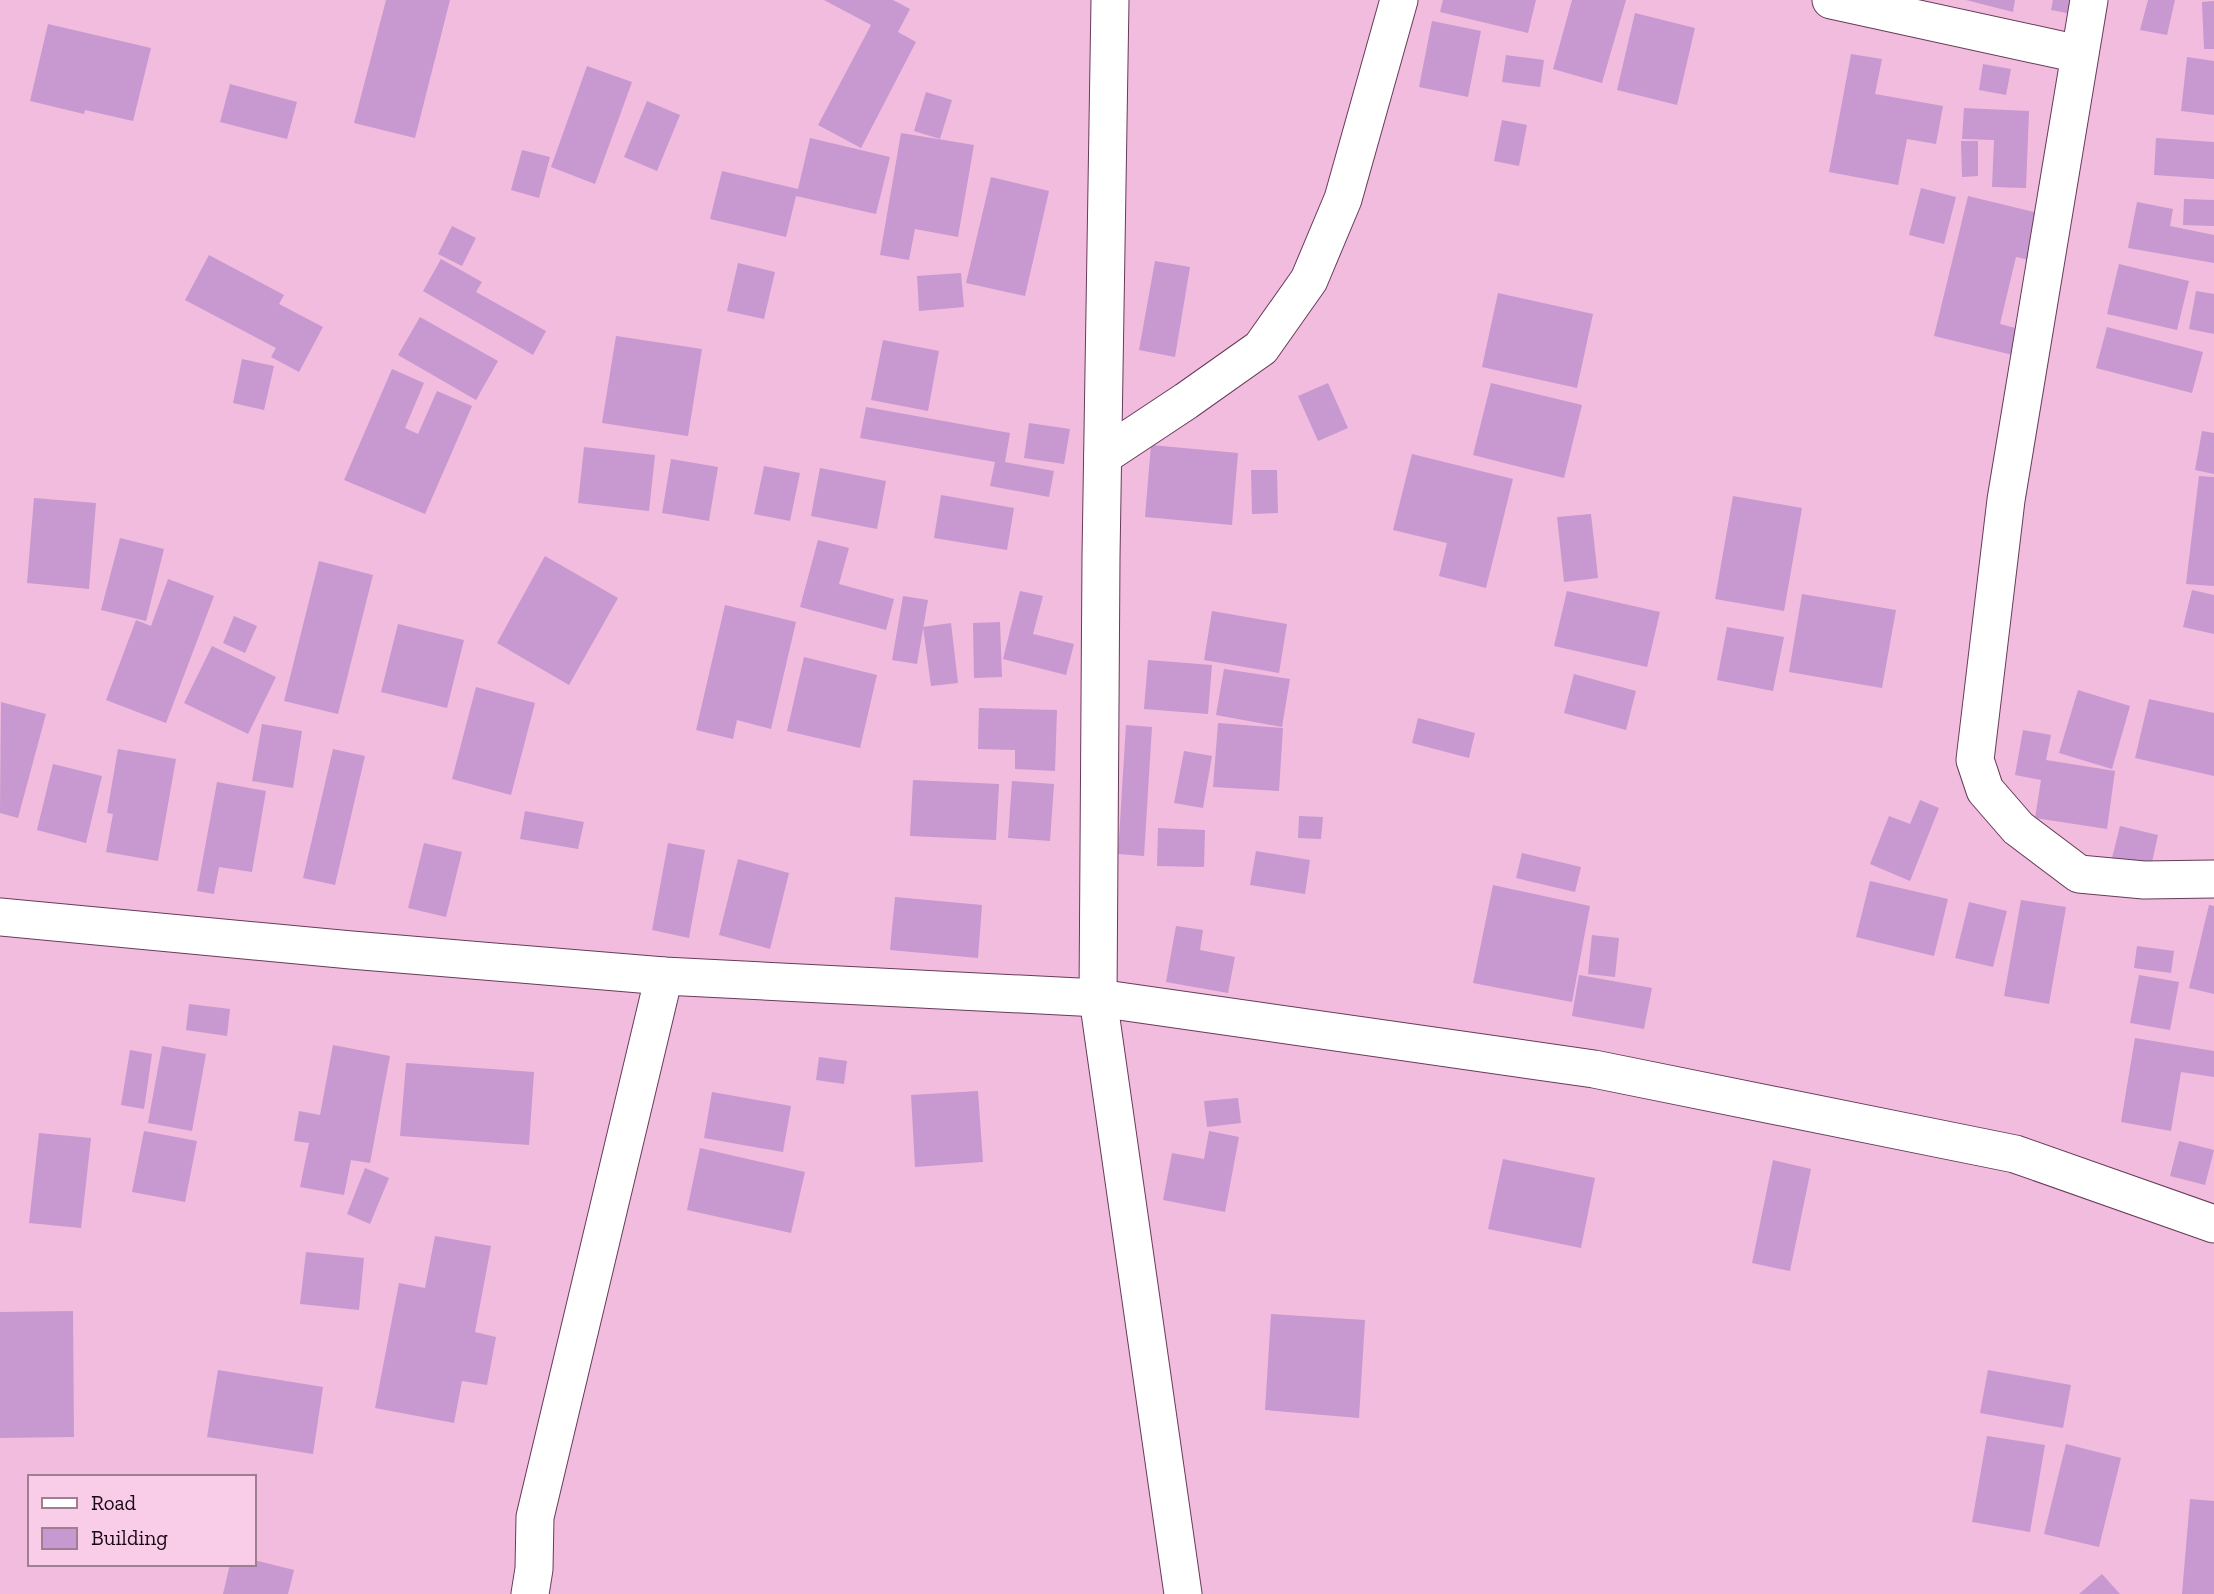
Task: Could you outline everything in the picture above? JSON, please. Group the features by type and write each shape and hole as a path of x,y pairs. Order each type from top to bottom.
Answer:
{"street":[{"path":"1102,456 1261,348 1309,281 1343,199 1399,0"},
{"path":"1830,0 2079,54"},
{"path":"2089,0 2006,500 1975,760 1984,790 2018,828 2079,874 2144,880 2214,879"},
{"path":"1100,3 1102,456 1098,998 1183,1594"},
{"path":"0,917 664,976 1098,998 1594,1069 1988,1148 2015,1154 2214,1224"},
{"path":"530,1594 534,1569 535,1517 664,976"}],"building":[{"path":"386,0 450,0 415,138 354,123"},
{"path":"824,0 893,0 910,9 898,32 916,42 861,148 818,125 871,25"},
{"path":"1443,0 1536,0 1528,33 1440,12"},
{"path":"1572,0 1626,0 1602,83 1553,69"},
{"path":"1966,0 2015,0 2013,12"},
{"path":"2053,0 2095,0 2092,18 2051,10"},
{"path":"2148,0 2175,0 2167,35 2140,30"},
{"path":"2214,1 2214,49 2204,49 2202,2"},
{"path":"1635,13 1695,28 1677,105 1617,90"},
{"path":"1432,21 1481,31 1468,97 1419,87"},
{"path":"48,24 151,48 133,121 85,110 84,114 30,101"},
{"path":"1851,54 1882,59 1875,94 1943,106 1936,144 1907,139 1898,185 1829,172"},
{"path":"1506,55 1544,60 1540,87 1502,82"},
{"path":"2187,57 2214,61 2214,115 2181,111"},
{"path":"1983,64 2011,69 2006,95 1979,90"},
{"path":"587,66 632,82 595,184 551,167"},
{"path":"230,84 297,102 287,139 220,122"},
{"path":"926,92 952,100 940,139 914,131"},
{"path":"647,101 680,115 657,171 624,157"},
{"path":"1964,108 2029,111 2026,188 1992,187 1994,140 1962,139"},
{"path":"1502,120 1527,125 1519,166 1494,161"},
{"path":"901,133 974,145 958,237 915,229 909,260 880,255"},
{"path":"810,138 890,157 876,214 796,196 786,237 710,219 722,171 798,189"},
{"path":"2156,138 2214,142 2214,179 2154,175"},
{"path":"1961,141 1978,141 1978,176 1962,177"},
{"path":"522,150 550,157 539,198 511,190"},
{"path":"991,177 1049,191 1025,296 966,283"},
{"path":"1921,188 1956,197 1944,244 1909,235"},
{"path":"1968,196 2042,214 2030,260 2016,257 2000,324 2027,331 2021,357 1934,336"},
{"path":"2184,199 2214,200 2214,226 2183,225"},
{"path":"2137,202 2173,209 2170,226 2214,235 2214,263 2128,248"},
{"path":"452,226 476,238 462,266 438,254"},
{"path":"209,255 284,295 279,304 323,327 299,372 271,357 276,348 185,300"},
{"path":"441,259 482,282 476,292 546,331 533,355 423,291"},
{"path":"1155,261 1190,267 1175,357 1139,350"},
{"path":"738,263 775,272 764,319 727,311"},
{"path":"2119,264 2189,281 2177,330 2107,314"},
{"path":"961,273 964,307 919,311 917,276"},
{"path":"2196,291 2214,294 2214,334 2189,329"},
{"path":"1498,293 1593,314 1577,388 1482,367"},
{"path":"420,317 498,361 476,400 398,355"},
{"path":"2107,327 2203,352 2192,393 2096,368"},
{"path":"616,336 702,349 688,436 602,423"},
{"path":"883,340 939,351 928,411 871,400"},
{"path":"242,359 274,366 264,410 233,403"},
{"path":"392,369 424,383 405,428 418,434 437,391 472,406 425,514 344,480"},
{"path":"1328,383 1348,428 1318,441 1298,396"},
{"path":"1491,383 1582,405 1564,478 1473,455"},
{"path":"866,407 1010,433 1005,462 1054,471 1049,497 990,486 995,462 860,438"},
{"path":"1029,423 1070,429 1064,464 1024,458"},
{"path":"2202,431 2214,433 2214,474 2195,470"},
{"path":"1151,445 1238,453 1232,525 1145,517"},
{"path":"584,447 655,455 649,511 578,503"},
{"path":"1412,454 1513,479 1486,588 1439,576 1447,543 1393,530"},
{"path":"671,459 718,467 709,521 662,513"},
{"path":"764,466 800,473 790,521 754,514"},
{"path":"820,468 886,481 877,529 811,516"},
{"path":"1251,470 1277,470 1278,513 1252,514"},
{"path":"2199,476 2214,477 2214,586 2186,584"},
{"path":"941,495 1014,508 1007,550 934,538"},
{"path":"1733,496 1802,508 1784,611 1715,599"},
{"path":"34,498 96,503 89,589 27,583"},
{"path":"1591,514 1598,578 1564,582 1557,517"},
{"path":"120,538 164,549 146,621 101,610"},
{"path":"818,540 849,548 839,584 894,599 886,630 800,607"},
{"path":"545,556 618,598 569,685 497,643"},
{"path":"319,561 373,575 338,714 284,701"},
{"path":"168,579 214,596 166,723 106,700 136,620 151,626"},
{"path":"2192,590 2214,595 2214,634 2183,627"},
{"path":"1020,591 1043,596 1033,634 1074,644 1066,675 1003,659"},
{"path":"1567,591 1660,612 1647,667 1554,646"},
{"path":"1802,594 1896,610 1882,688 1789,672"},
{"path":"903,596 928,600 917,664 892,660"},
{"path":"725,605 796,622 771,729 737,720 733,739 696,730"},
{"path":"1212,611 1287,624 1279,673 1204,660"},
{"path":"234,616 257,626 245,653 223,643"},
{"path":"1000,622 1002,677 974,678 973,623"},
{"path":"951,623 958,683 931,686 923,627"},
{"path":"398,624 464,640 447,708 381,692"},
{"path":"1727,627 1784,637 1773,691 1717,680"},
{"path":"212,646 276,677 248,734 184,703"},
{"path":"804,657 877,675 860,748 787,731"},
{"path":"1148,660 1212,665 1208,714 1144,709"},
{"path":"1224,669 1290,679 1282,727 1216,715"},
{"path":"1574,674 1636,691 1626,730 1564,713"},
{"path":"476,687 535,703 511,795 452,779"},
{"path":"2078,690 2130,706 2112,769 2059,753"},
{"path":"2149,699 2214,713 2214,776 2135,758"},
{"path":"1,702 46,714 18,818 0,813"},
{"path":"979,708 1057,710 1055,771 1015,769 1015,750 978,749"},
{"path":"1418,718 1475,733 1469,758 1412,743"},
{"path":"1218,723 1283,728 1279,791 1213,787"},
{"path":"262,724 302,731 293,788 252,781"},
{"path":"1126,725 1152,727 1144,856 1118,854"},
{"path":"2023,730 2051,735 2046,760 2115,771 2107,829 2035,818 2041,780 2015,775"},
{"path":"118,749 176,759 158,861 106,852 113,814 107,813"},
{"path":"333,749 365,756 335,885 303,878"},
{"path":"1184,751 1212,756 1203,808 1174,803"},
{"path":"53,764 102,776 86,843 37,830"},
{"path":"913,780 999,784 996,840 910,836"},
{"path":"1012,781 1054,784 1050,841 1008,838"},
{"path":"217,782 266,791 252,872 219,867 214,894 197,891"},
{"path":"1920,800 1939,808 1910,881 1870,864 1889,816 1910,824"},
{"path":"525,811 584,822 578,849 520,839"},
{"path":"1299,816 1323,817 1321,839 1298,838"},
{"path":"2120,826 2158,835 2150,871 2111,862"},
{"path":"1158,828 1205,830 1204,867 1157,866"},
{"path":"424,843 462,852 446,917 408,908"},
{"path":"668,843 705,850 689,938 652,930"},
{"path":"1256,851 1310,860 1305,894 1250,885"},
{"path":"1522,853 1581,867 1575,892 1516,878"},
{"path":"738,859 789,873 770,949 719,935"},
{"path":"1870,881 1948,899 1934,956 1856,937"},
{"path":"1493,885 1590,906 1572,1002 1473,983"},
{"path":"895,897 982,905 978,958 890,950"},
{"path":"2021,900 2066,907 2049,1004 2004,996"},
{"path":"1969,902 2007,911 1993,967 1955,958"},
{"path":"2209,905 2214,906 2214,994 2189,988"},
{"path":"1176,926 1203,930 1200,950 1235,957 1228,993 1166,982"},
{"path":"1592,935 1619,938 1615,977 1588,974"},
{"path":"2137,946 2174,951 2171,973 2134,968"},
{"path":"1579,975 1652,988 1644,1029 1572,1016"},
{"path":"2139,975 2179,982 2170,1030 2130,1023"},
{"path":"189,1004 230,1009 227,1036 186,1030"},
{"path":"2135,1038 2214,1051 2214,1077 2181,1072 2171,1131 2121,1122"},
{"path":"333,1045 390,1056 370,1163 351,1160 344,1195 300,1187 309,1143 294,1141 299,1111 320,1115"},
{"path":"162,1046 206,1054 192,1131 148,1123"},
{"path":"130,1050 152,1054 144,1109 121,1105"},
{"path":"819,1057 847,1061 844,1084 816,1080"},
{"path":"406,1063 534,1072 529,1145 400,1136"},
{"path":"978,1091 983,1162 915,1167 911,1095"},
{"path":"712,1092 791,1106 783,1152 704,1138"},
{"path":"1238,1098 1241,1123 1207,1127 1204,1101"},
{"path":"144,1131 197,1141 185,1202 132,1192"},
{"path":"1209,1131 1239,1137 1225,1212 1163,1200 1172,1153 1204,1159"},
{"path":"39,1133 91,1138 81,1228 29,1223"},
{"path":"2179,1141 2214,1150 2205,1185 2170,1176"},
{"path":"700,1148 805,1172 791,1233 687,1210"},
{"path":"1503,1159 1595,1178 1581,1248 1488,1229"},
{"path":"1773,1160 1811,1169 1790,1271 1752,1263"},
{"path":"365,1168 389,1178 370,1224 347,1214"},
{"path":"435,1236 491,1246 475,1332 496,1337 487,1385 462,1381 454,1423 375,1408 399,1283 425,1288"},
{"path":"306,1252 364,1258 359,1310 300,1304"},
{"path":"73,1311 74,1437 0,1438 0,1312"},
{"path":"1271,1314 1365,1320 1359,1418 1265,1410"},
{"path":"218,1370 323,1387 313,1454 207,1437"},
{"path":"1988,1370 2071,1385 2063,1428 1980,1413"},
{"path":"1987,1436 2045,1445 2030,1532 1972,1522"},
{"path":"2066,1444 2121,1458 2099,1547 2044,1534"},
{"path":"2190,1499 2214,1501 2214,1594 2182,1594"},
{"path":"256,1560 294,1570 288,1594 223,1594 230,1566 256,1566"},
{"path":"2102,1574 2120,1594 2079,1594"}]}
